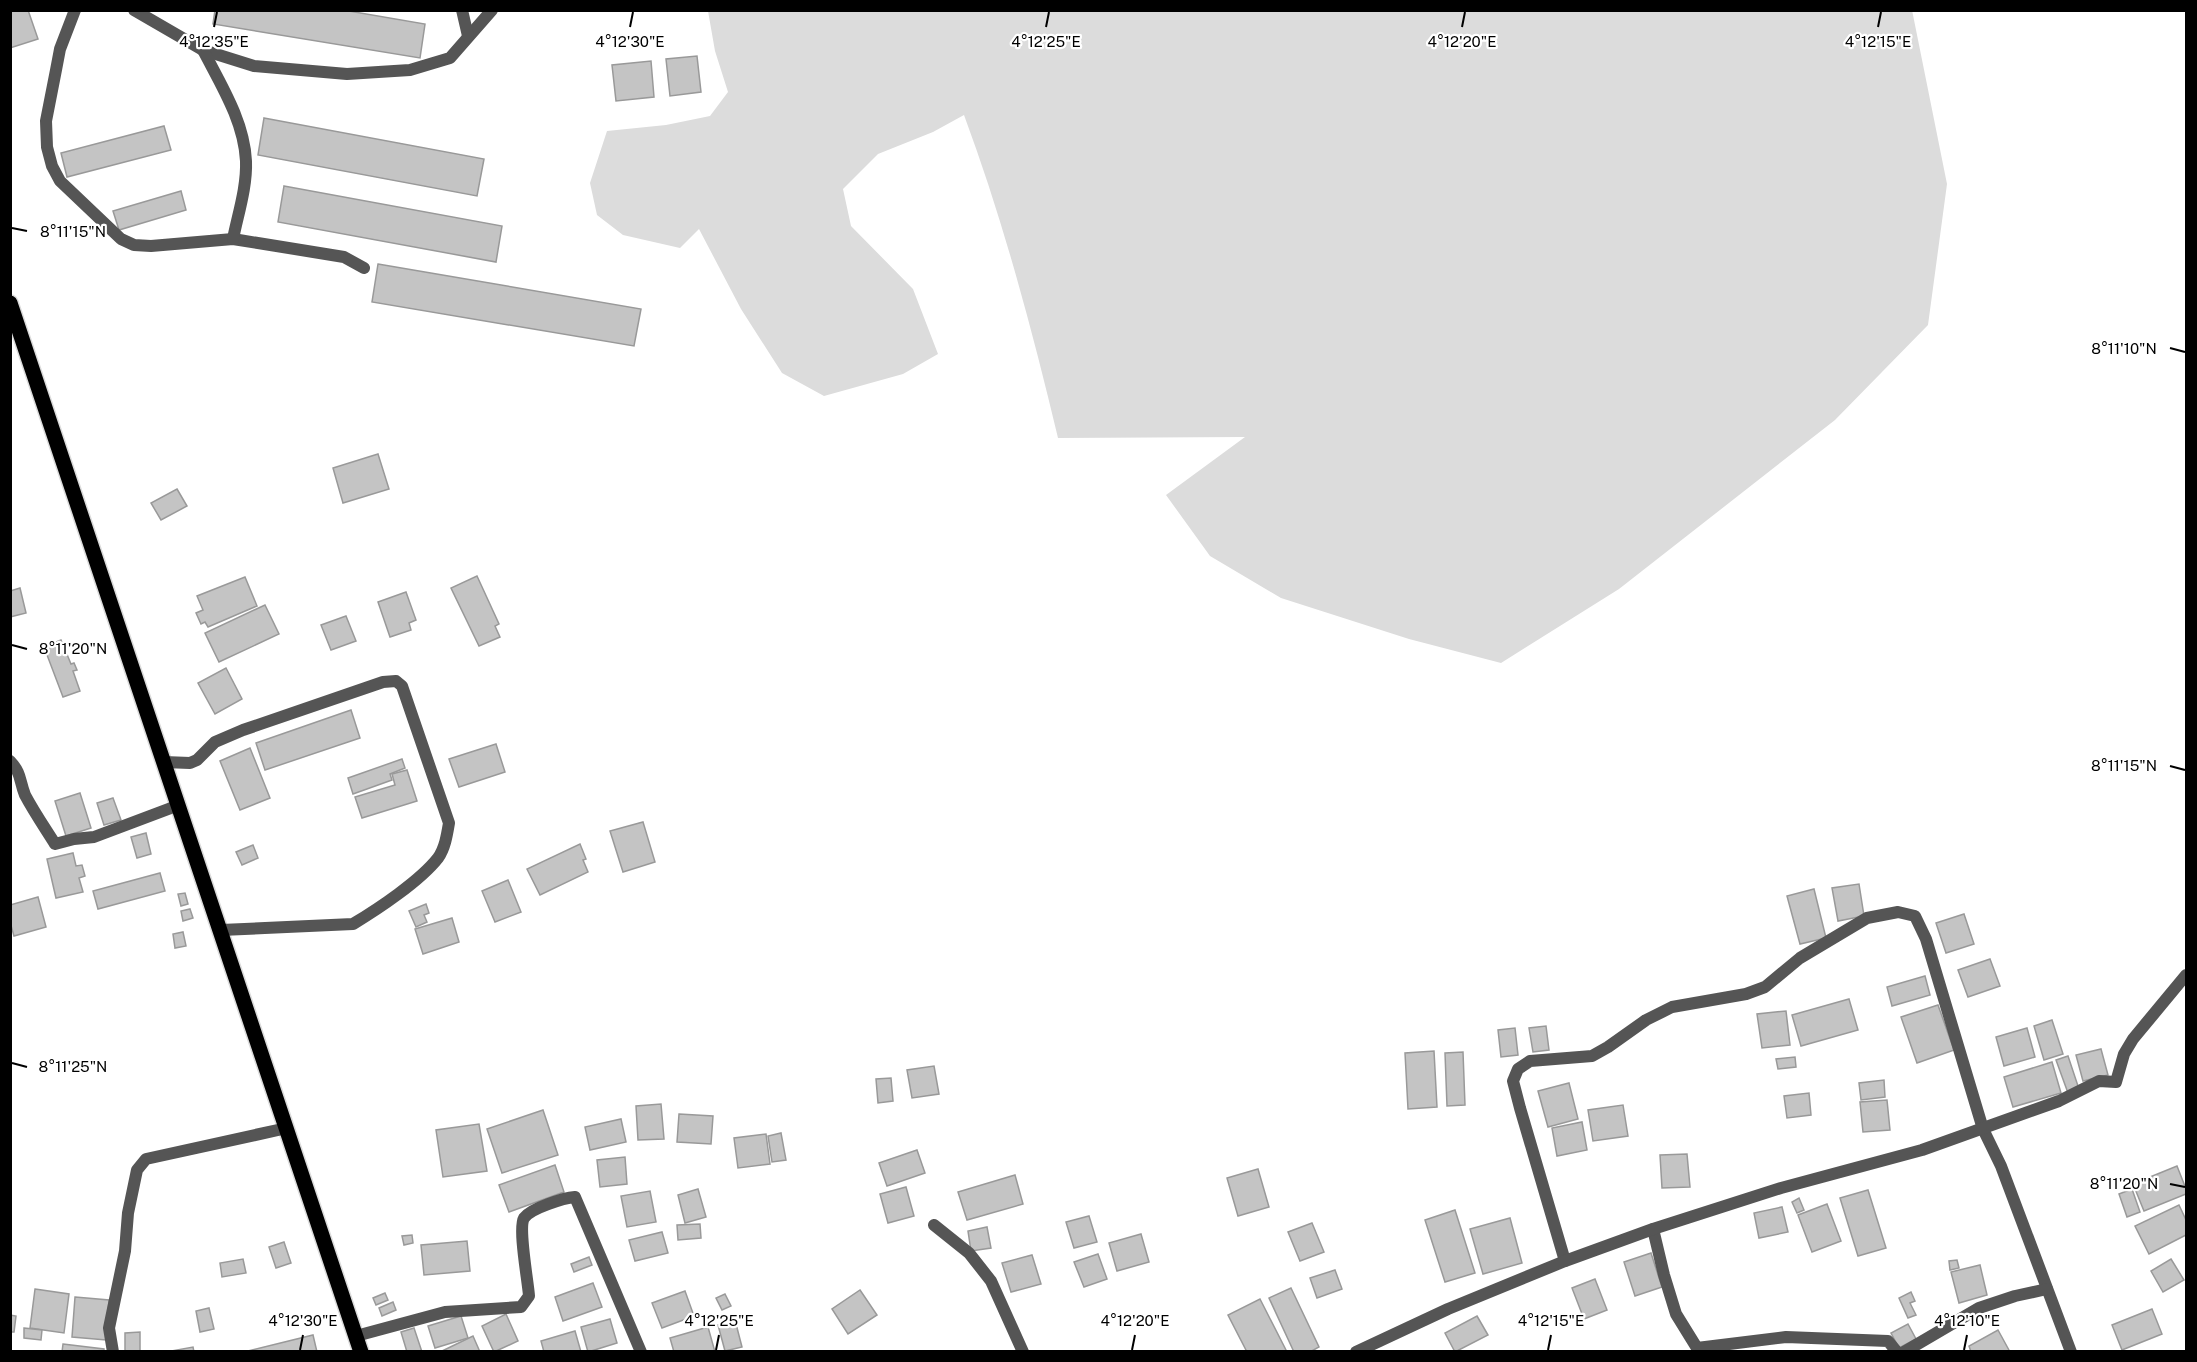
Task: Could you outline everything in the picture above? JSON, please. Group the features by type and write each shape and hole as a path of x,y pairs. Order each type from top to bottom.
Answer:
{"main road":[{"path":"10,303 361,1352"}],"street":[{"path":"75,10 60,49 46,122 47,147 52,166 60,181 122,239 134,245 151,246 233,239 344,257 364,268"},
{"path":"134,10 203,50 254,66 346,74 410,70 450,58 492,10"},
{"path":"462,10 468,36"},
{"path":"203,50 233,108 243,136 246,161 245,180 233,239"},
{"path":"164,762 190,763 197,760 215,742 243,730 383,682 396,681 402,687 449,823 447,839 438,857 415,880 369,915 353,924 221,930"},
{"path":"10,761 19,771 27,798 55,844 94,837 179,806"},
{"path":"1565,1261 1520,1108 1514,1081 1518,1069 1530,1061 1592,1056 1646,1020 1672,1007 1746,994 1765,987 1800,958 1868,918 1898,912 1915,916 1926,939 1983,1129 2001,1166 2071,1352"},
{"path":"1356,1352 1448,1309 1565,1261 1653,1229 1781,1188 1922,1150 2059,1101 2099,1081 2116,1082 2124,1054 2133,1039 2187,975"},
{"path":"112,1352 109,1328 125,1251 128,1213 137,1170 146,1160 287,1128"},
{"path":"356,1336 445,1312 521,1307 529,1296 521,1228 525,1217 555,1202 575,1197 640,1352"},
{"path":"934,1225 969,1253 991,1281 1023,1352"},
{"path":"1653,1229 1676,1314 1697,1348 1786,1337 1888,1341 1897,1352"},
{"path":"1904,1352 1979,1308 2015,1296 2047,1289"}],"shaded area":[{"path":"1912,10 1947,184 1928,325 1835,420 1619,589 1501,663 1409,639 1281,598 1210,556 1166,495 1245,437 1058,438 1016,275 964,115 933,132 878,154 843,189 851,226 913,289 938,354 903,374 824,396 782,373 741,309 699,229 680,248 623,235 597,215 590,183 607,131 666,125 710,116 728,92 715,51 708,11"}],"building":[{"path":"10,10 28,10 38,39 10,48"},
{"path":"215,10 343,10 425,24 420,58 213,24"},
{"path":"697,56 701,92 670,96 666,59"},
{"path":"651,61 654,97 616,101 612,65"},
{"path":"264,118 484,159 477,196 258,155"},
{"path":"164,126 171,150 67,177 61,153"},
{"path":"284,186 502,226 496,262 278,222"},
{"path":"181,191 186,210 119,230 113,211"},
{"path":"378,264 641,309 634,346 372,302"},
{"path":"378,454 389,489 343,503 333,468"},
{"path":"177,489 187,506 161,520 151,503"},
{"path":"477,576 499,624 495,626 500,637 479,646 451,588"},
{"path":"245,577 257,606 208,627 205,622 201,624 196,613 203,610 197,596"},
{"path":"20,588 26,613 10,617 10,591"},
{"path":"406,592 416,620 409,623 411,630 390,637 378,602"},
{"path":"265,605 279,634 219,662 205,633"},
{"path":"346,616 356,641 331,650 321,625"},
{"path":"61,640 71,664 74,663 77,670 73,671 80,691 63,697 44,647"},
{"path":"226,668 242,699 215,714 198,683"},
{"path":"351,710 360,738 265,770 256,743"},
{"path":"496,744 505,772 459,787 449,759"},
{"path":"250,748 270,798 240,810 220,761"},
{"path":"402,759 405,768 390,774 392,780 353,794 348,778"},
{"path":"407,770 417,801 362,818 355,797 395,785 392,774"},
{"path":"80,793 91,828 66,836 55,801"},
{"path":"113,798 121,820 104,825 97,803"},
{"path":"643,822 655,862 623,872 610,831"},
{"path":"146,833 151,854 137,858 131,837"},
{"path":"580,844 588,872 540,895 527,869"},
{"path":"253,845 258,858 242,865 236,852"},
{"path":"73,853 76,866 82,865 85,876 79,878 83,892 56,898 47,859"},
{"path":"160,873 165,891 98,909 93,891"},
{"path":"508,880 521,912 495,922 482,891"},
{"path":"1859,884 1864,916 1838,921 1832,888"},
{"path":"1814,889 1826,938 1800,944 1787,896"},
{"path":"185,893 188,904 181,906 178,894"},
{"path":"38,897 46,927 14,936 10,922 10,905"},
{"path":"426,904 429,913 424,915 427,922 416,927 409,911"},
{"path":"190,909 193,918 183,921 181,911"},
{"path":"1964,914 1974,944 1946,953 1936,923"},
{"path":"452,918 459,942 423,954 415,929"},
{"path":"183,932 186,946 175,948 173,934"},
{"path":"1990,959 2000,986 1968,997 1958,970"},
{"path":"1925,976 1930,995 1892,1006 1887,987"},
{"path":"1849,999 1858,1030 1801,1046 1792,1015"},
{"path":"1938,1005 1954,1050 1917,1063 1901,1017"},
{"path":"1786,1011 1790,1045 1762,1048 1757,1014"},
{"path":"2052,1020 2063,1054 2044,1060 2034,1026"},
{"path":"1546,1026 1549,1050 1533,1052 1529,1028"},
{"path":"1515,1028 1518,1055 1501,1057 1498,1030"},
{"path":"2027,1028 2035,1057 2004,1066 1996,1037"},
{"path":"2101,1049 2108,1075 2083,1081 2076,1055"},
{"path":"1434,1051 1437,1107 1408,1109 1405,1053"},
{"path":"1463,1052 1465,1105 1447,1106 1445,1053"},
{"path":"2068,1056 2079,1089 2068,1093 2056,1060"},
{"path":"1795,1057 1796,1067 1778,1069 1776,1059"},
{"path":"2052,1062 2061,1093 2013,1107 2004,1077"},
{"path":"934,1066 939,1094 912,1098 907,1070"},
{"path":"891,1078 893,1101 878,1103 876,1079"},
{"path":"1884,1080 1885,1097 1861,1100 1859,1083"},
{"path":"1569,1083 1578,1119 1548,1127 1538,1091"},
{"path":"1809,1093 1811,1115 1787,1118 1784,1096"},
{"path":"1887,1100 1890,1130 1863,1132 1860,1102"},
{"path":"661,1104 664,1139 638,1140 636,1106"},
{"path":"1623,1105 1628,1136 1593,1141 1588,1110"},
{"path":"543,1110 558,1155 502,1173 487,1129"},
{"path":"679,1114 713,1116 711,1144 677,1142"},
{"path":"621,1119 626,1142 590,1150 585,1127"},
{"path":"1582,1122 1587,1150 1557,1156 1552,1128"},
{"path":"479,1124 487,1171 443,1177 436,1130"},
{"path":"781,1133 786,1160 772,1162 768,1136"},
{"path":"766,1134 770,1164 738,1168 734,1138"},
{"path":"917,1150 925,1173 887,1186 879,1163"},
{"path":"1687,1154 1690,1187 1662,1188 1660,1155"},
{"path":"625,1157 627,1184 600,1187 597,1160"},
{"path":"555,1165 564,1192 509,1212 499,1185"},
{"path":"2177,1166 2186,1194 2144,1211 2133,1184"},
{"path":"1258,1169 1269,1207 1238,1216 1227,1178"},
{"path":"1015,1175 1023,1204 967,1220 958,1192"},
{"path":"906,1187 914,1216 888,1223 880,1194"},
{"path":"698,1189 706,1217 685,1223 678,1195"},
{"path":"2132,1189 2140,1212 2127,1217 2119,1194"},
{"path":"1868,1190 1886,1248 1858,1256 1840,1198"},
{"path":"650,1191 656,1222 627,1227 621,1196"},
{"path":"1799,1198 1804,1210 1797,1213 1792,1202"},
{"path":"1827,1204 1841,1241 1812,1252 1798,1215"},
{"path":"2179,1205 2186,1220 2186,1235 2149,1254 2135,1226"},
{"path":"1782,1207 1788,1232 1759,1238 1754,1213"},
{"path":"1455,1210 1475,1273 1445,1282 1425,1220"},
{"path":"1089,1216 1097,1242 1074,1248 1066,1222"},
{"path":"1510,1218 1522,1263 1483,1274 1470,1229"},
{"path":"1312,1223 1324,1252 1300,1261 1288,1232"},
{"path":"700,1224 701,1238 678,1240 677,1225"},
{"path":"987,1227 991,1248 971,1251 968,1231"},
{"path":"662,1232 668,1253 635,1261 629,1240"},
{"path":"1141,1234 1149,1262 1117,1271 1109,1243"},
{"path":"412,1235 413,1243 404,1245 402,1236"},
{"path":"467,1241 470,1271 424,1275 421,1245"},
{"path":"284,1242 291,1263 276,1268 269,1247"},
{"path":"1651,1253 1662,1287 1635,1296 1624,1262"},
{"path":"1098,1254 1107,1279 1084,1287 1074,1262"},
{"path":"1032,1255 1041,1284 1011,1292 1002,1263"},
{"path":"589,1257 592,1265 574,1272 571,1264"},
{"path":"243,1259 246,1273 222,1277 220,1263"},
{"path":"2171,1259 2184,1280 2163,1292 2151,1271"},
{"path":"1957,1260 1959,1268 1950,1270 1949,1261"},
{"path":"1980,1265 1987,1295 1959,1303 1951,1272"},
{"path":"1335,1270 1342,1289 1317,1298 1310,1278"},
{"path":"1595,1279 1607,1310 1584,1319 1572,1288"},
{"path":"593,1283 602,1307 563,1321 555,1297"},
{"path":"1291,1288 1319,1347 1310,1352 1294,1352 1269,1298"},
{"path":"35,1289 69,1294 64,1333 30,1328"},
{"path":"860,1290 877,1315 848,1334 832,1309"},
{"path":"685,1291 694,1316 662,1328 652,1303"},
{"path":"1911,1292 1915,1301 1910,1303 1916,1315 1908,1318 1899,1298"},
{"path":"385,1293 388,1300 376,1305 373,1298"},
{"path":"725,1294 731,1306 722,1310 716,1298"},
{"path":"75,1297 109,1300 106,1340 72,1337"},
{"path":"1260,1299 1287,1352 1247,1352 1228,1315"},
{"path":"393,1302 396,1310 382,1316 379,1308"},
{"path":"209,1308 214,1329 200,1332 196,1311"},
{"path":"2152,1309 2162,1334 2122,1350 2112,1325"},
{"path":"506,1314 518,1341 494,1352 482,1326"},
{"path":"10,1315 16,1316 14,1332 10,1332"},
{"path":"461,1316 468,1338 435,1348 428,1326"},
{"path":"1477,1316 1488,1335 1455,1352 1445,1333"},
{"path":"610,1319 617,1343 588,1352 581,1327"},
{"path":"735,1320 742,1347 725,1351 718,1325"},
{"path":"1908,1324 1916,1339 1899,1348 1891,1333"},
{"path":"708,1327 715,1352 674,1352 670,1338"},
{"path":"24,1328 42,1330 41,1340 24,1338"},
{"path":"414,1328 422,1352 407,1352 401,1332"},
{"path":"1998,1330 2010,1352 1971,1352 1969,1346"},
{"path":"575,1331 581,1352 544,1352 541,1341"},
{"path":"140,1332 140,1352 125,1352 125,1333"},
{"path":"313,1335 317,1352 244,1352"},
{"path":"473,1336 480,1352 440,1352"},
{"path":"63,1344 104,1349 104,1352 62,1352"},
{"path":"193,1347 194,1352 166,1352"}]}
